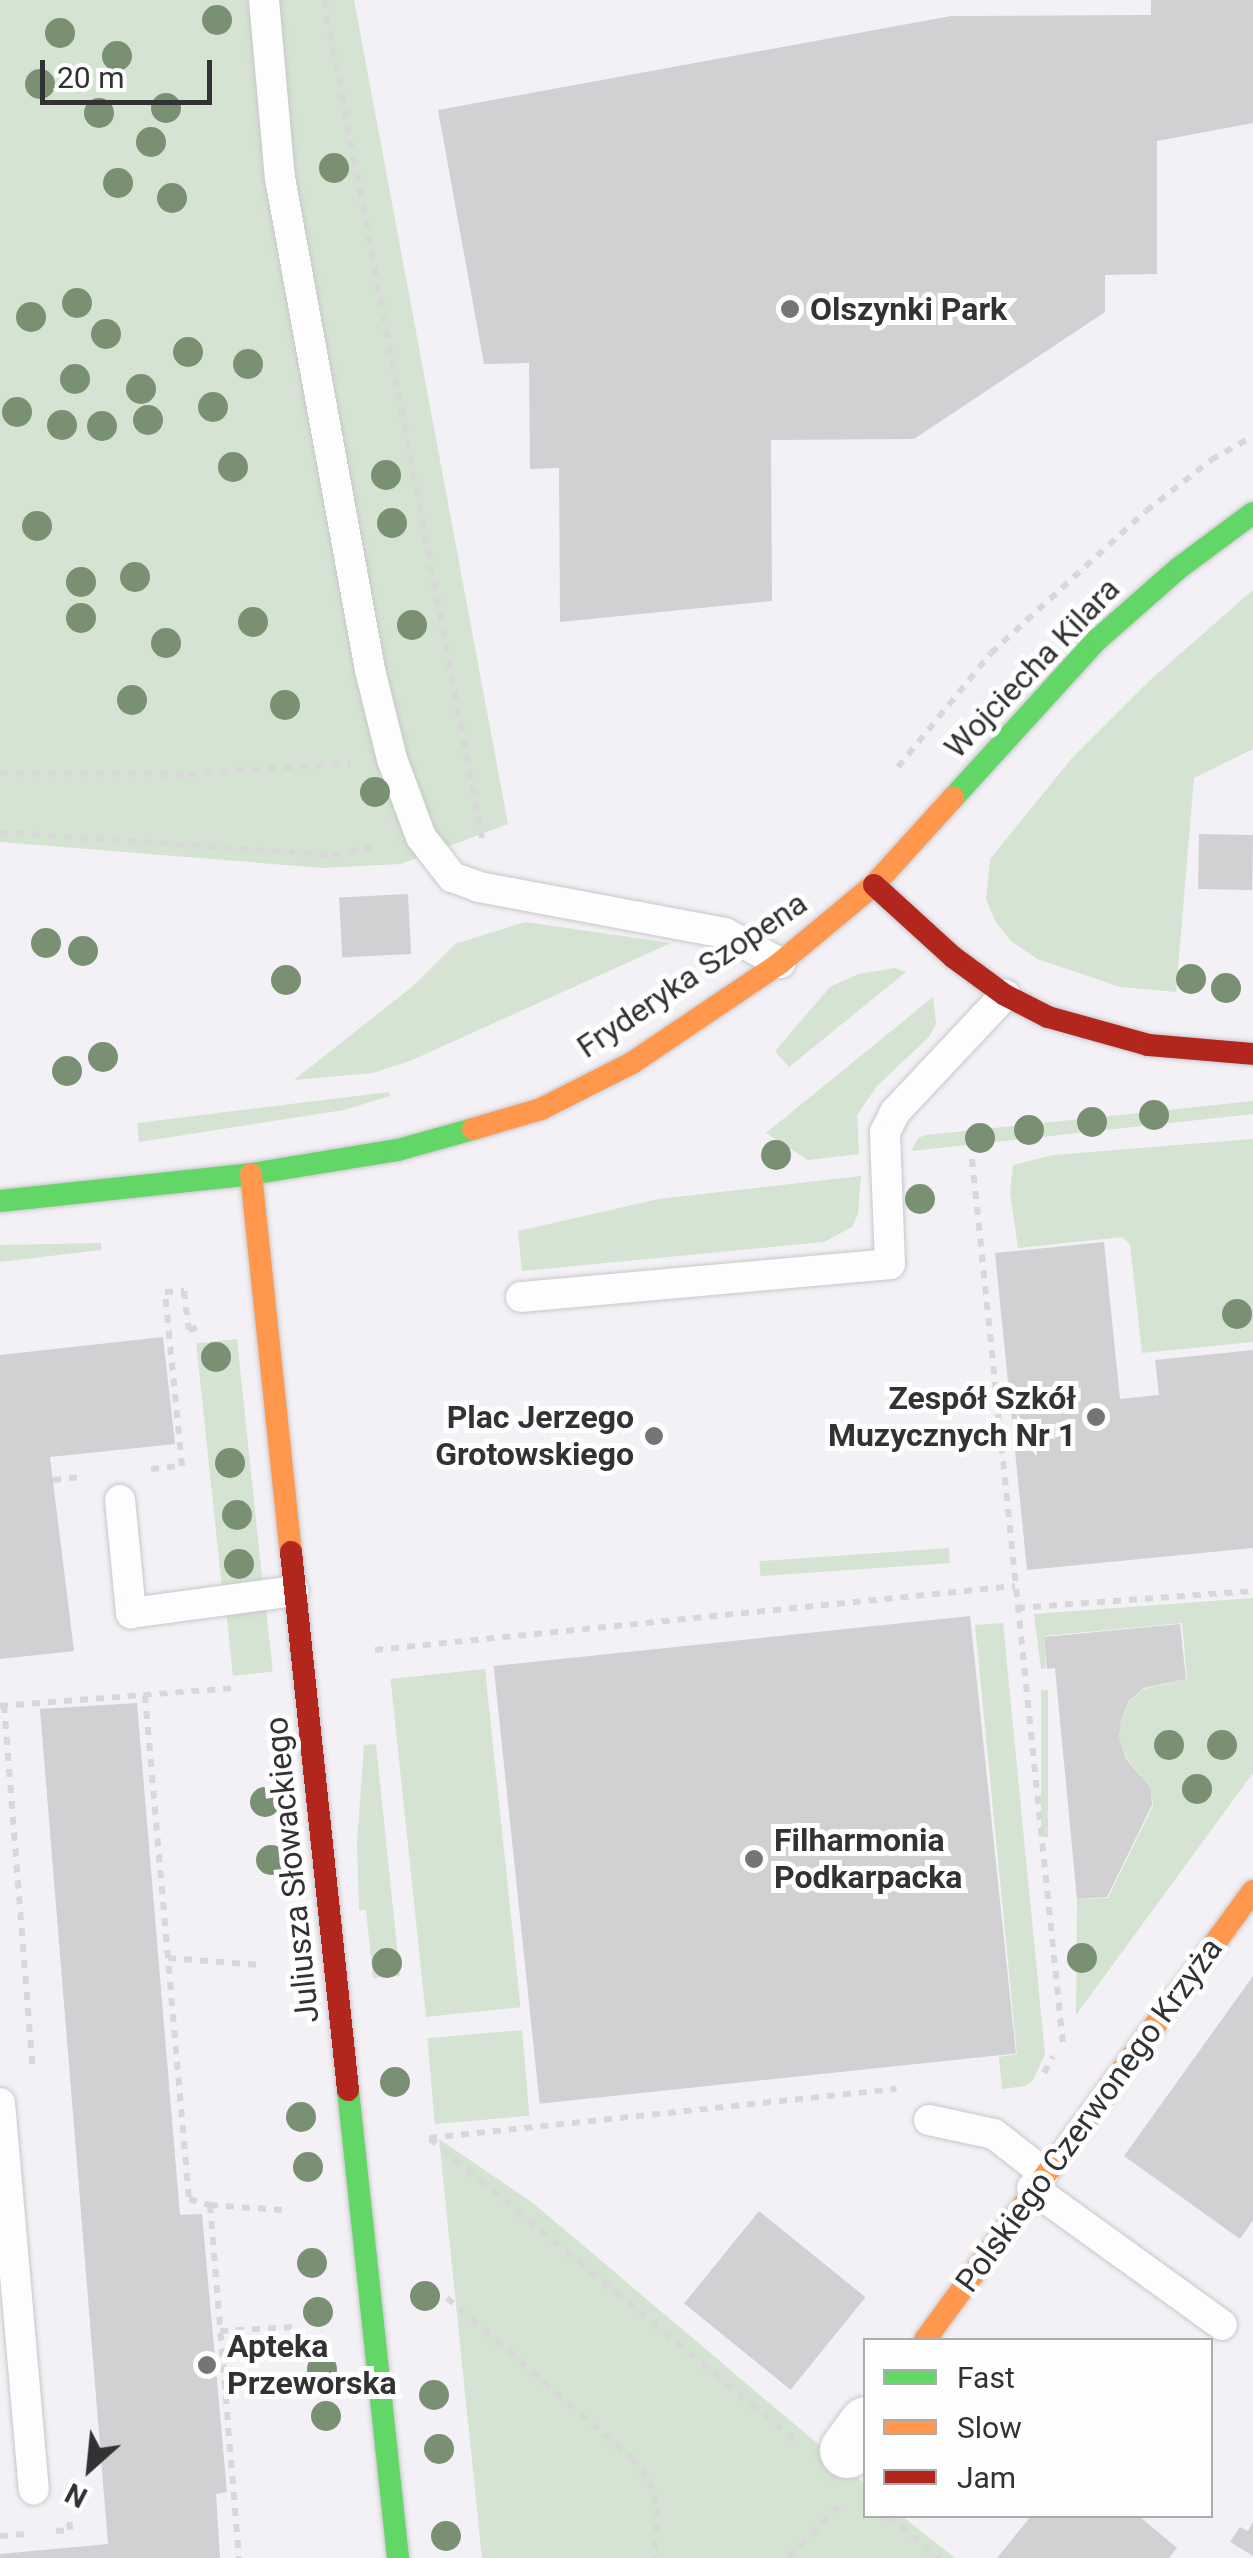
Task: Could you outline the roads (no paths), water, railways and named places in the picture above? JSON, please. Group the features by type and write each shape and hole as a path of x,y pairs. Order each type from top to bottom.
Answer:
{"street":[{"name":"Wojciecha Kilara","path":"874,885 1097,640 1179,568 1253,514"},
{"name":"Fryderyka Szopena","path":"0,1200 251,1174 398,1150 540,1110 632,1063 780,963 874,885"},
{"path":"874,885 953,957 1005,996 1048,1018 1096,1033 1200,1053 1253,1054"},
{"name":"Juliusza Słowackiego","path":"251,1174 398,2558"},
{"name":"Polskiego Czerwonego Krzyża","path":"926,2338 1038,2180 1253,1891"}],"lane":[{"path":"264,0 280,178 370,670 392,759 420,837 452,877 520,896 725,933 780,963"},
{"path":"521,1297 890,1264 884,1132 895,1112 1005,996"},
{"path":"120,1500 130,1613 294,1591"},
{"path":"0,2103 34,2490"},
{"path":"929,2120 994,2134 1038,2180 1222,2325"}],"place":[{"name":"Olszynki Park","path":"790,309"},
{"name":"Zespół Szkół Muzycznych Nr 1","path":"1096,1417"},
{"name":"Plac Jerzego Grotowskiego","path":"654,1436"},
{"name":"Filharmonia Podkarpacka","path":"754,1859"},
{"name":"Apteka Przeworska","path":"207,2365"}]}
